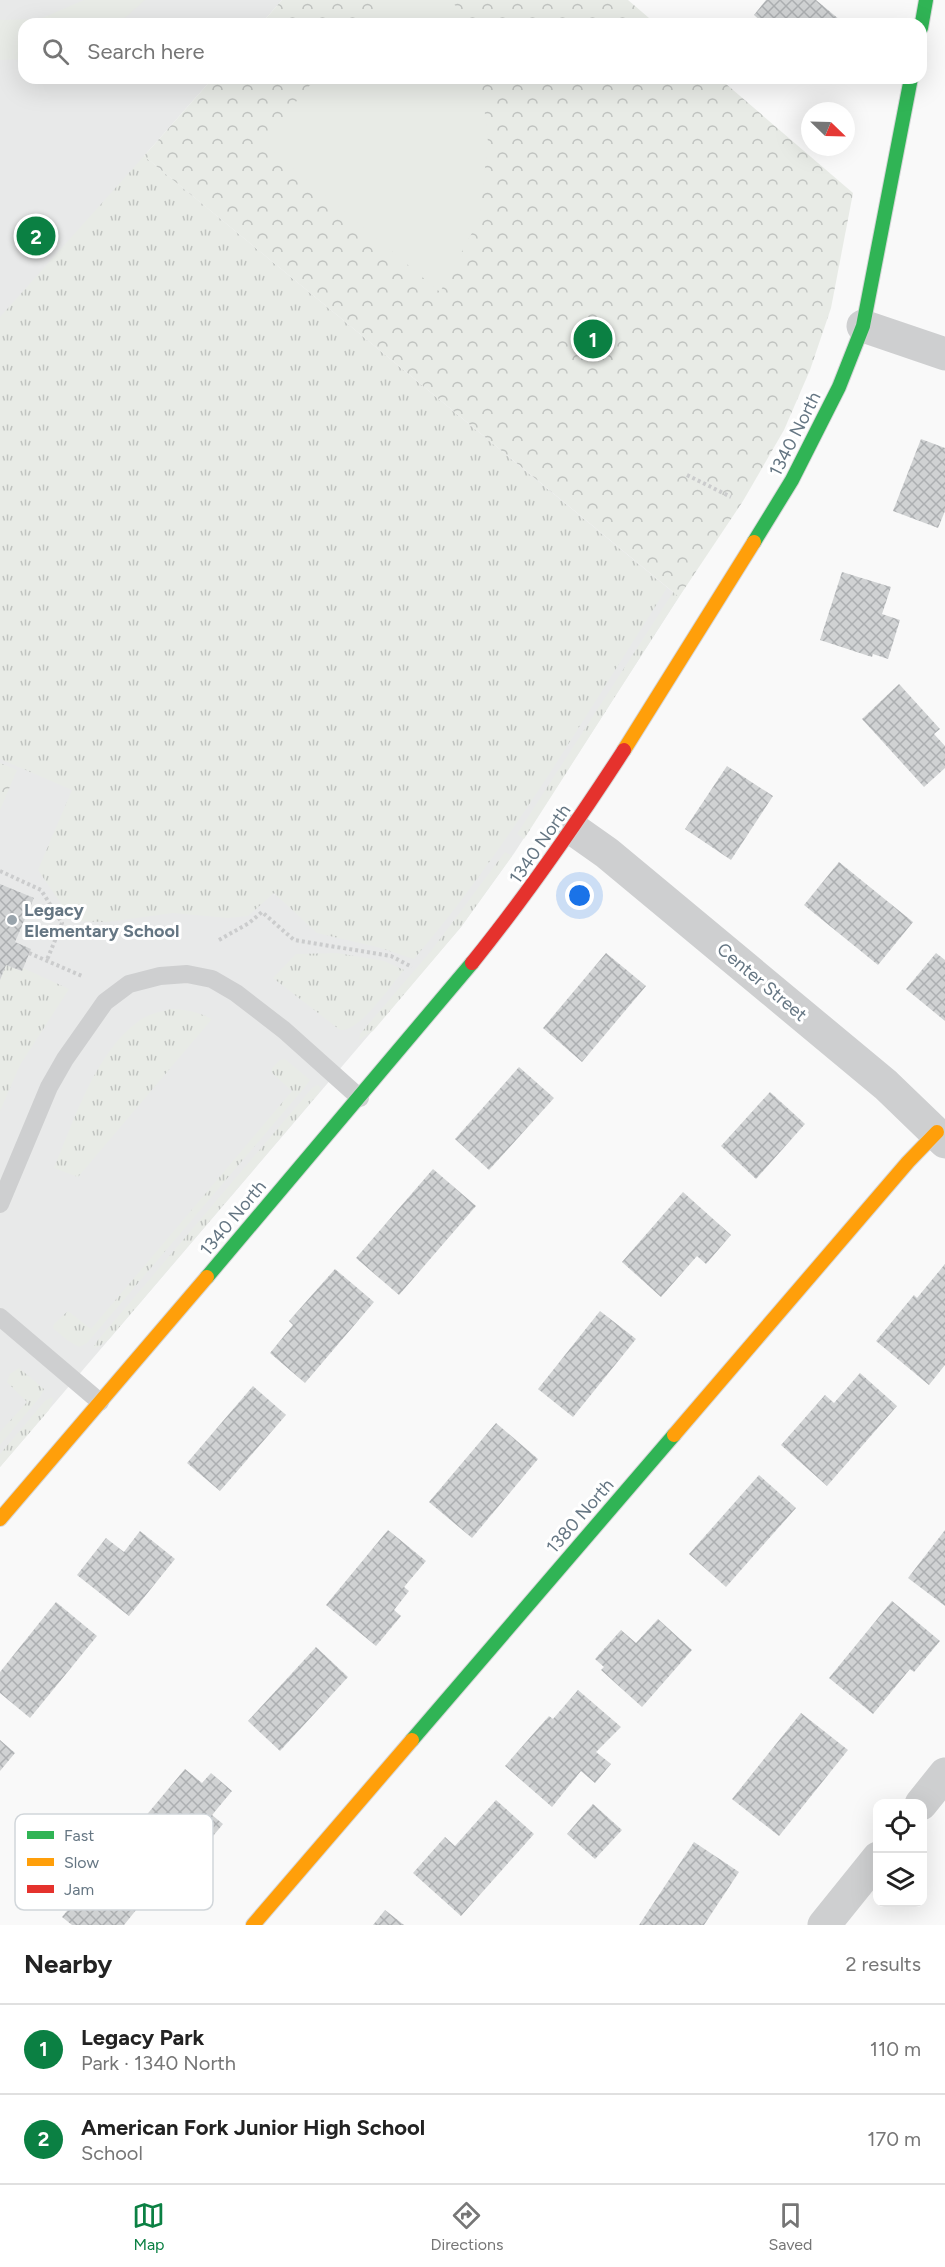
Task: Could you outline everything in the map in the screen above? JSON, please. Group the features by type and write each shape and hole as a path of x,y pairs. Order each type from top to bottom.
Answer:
{"street":[{"path":"923,18 926,0"},
{"name":"1340 North","path":"0,1519 360,1098 548,866 728,586 792,480 839,387 863,326 911,84"},
{"path":"863,326 945,354"},
{"name":"Center Street","path":"573,829 607,853 886,1085 941,1137"},
{"name":"1380 North","path":"253,1925 908,1162 941,1137"},
{"path":"924,1799 945,1774"},
{"path":"824,1925 873,1864"}],"lane":[{"path":"0,1204 49,1087 65,1059 105,1002 129,984 160,975 187,974 212,979 236,993 284,1030 360,1098"},
{"path":"0,1317 100,1402"}],"path":[{"path":"687,475 730,497"},
{"path":"0,871 41,890 62,923 46,960"},
{"path":"219,940 249,923 262,912 294,940 391,956 412,967"},
{"path":"29,953 82,976"}],"shaded area":[{"path":"0,0 282,0 266,18 18,18 18,84 208,84 144,156 679,597 515,852 461,927 0,1467"}],"green space":[{"path":"84,0 145,0 125,18 42,18"},
{"path":"282,0 628,0 649,18 266,18"},
{"path":"383,0 449,0 457,7 462,18 367,18"},
{"path":"0,20 18,20 18,59 0,60"},
{"path":"208,84 726,84 801,148 801,156 810,156 853,193 831,308 810,370 784,430 743,501 679,597 144,156"},
{"path":"311,84 482,84 488,142 479,220 440,292 262,142"},
{"path":"144,156 667,588 515,825 483,871 414,959 377,947 317,933 274,893 248,916 228,918 173,913 107,922 73,921 38,870 72,790 0,759 0,317"},
{"path":"733,512 524,839 517,834 703,546"},
{"path":"0,763 17,770 0,810"},
{"path":"505,852 512,856 461,927 373,1031 359,1040 360,1034 431,951"},
{"path":"337,953 384,961 404,970 365,1016 348,1029 340,1030 273,978 296,954"},
{"path":"6,965 21,971 23,968 69,989 20,1065 0,1111 0,980"},
{"path":"170,1009 192,1011 212,1019 78,1177 54,1168 78,1108 111,1049 124,1033 140,1020"},
{"path":"285,1059 310,1080 305,1087 87,1343 79,1347 67,1340 53,1328 54,1324 68,1311 91,1329 292,1091 272,1073 272,1068 280,1060"},
{"path":"318,1085 321,1088 318,1094 110,1338 100,1346 93,1348 313,1087"},
{"path":"19,1368 44,1389 0,1445 0,1432 27,1402 7,1382 10,1374"},
{"path":"52,1397 49,1410 0,1467 0,1454 45,1401"}],"building":[{"path":"766,0 816,0 838,18 757,18 754,15"},
{"path":"921,439 945,448 945,511 938,528 893,511"},
{"path":"842,572 891,587 882,614 900,620 888,659 873,654 872,657 820,640"},
{"path":"899,684 940,729 934,734 945,746 945,768 924,787 862,719"},
{"path":"727,766 773,796 731,860 685,829"},
{"path":"839,862 913,922 878,965 804,905"},
{"name":"Legacy Elementary School","path":"0,884 34,898 15,942 31,949 22,971 6,965 0,980"},
{"path":"606,953 646,986 582,1062 543,1028"},
{"path":"936,953 945,960 945,1021 906,989"},
{"path":"519,1067 554,1098 489,1170 455,1139"},
{"path":"770,1092 805,1124 756,1179 721,1146"},
{"path":"433,1169 476,1206 399,1295 356,1258"},
{"path":"683,1192 731,1235 706,1264 697,1256 661,1297 622,1262"},
{"path":"945,1264 945,1365 929,1385 876,1341 914,1295 917,1298"},
{"path":"335,1269 374,1302 305,1383 270,1353 293,1325 289,1321"},
{"path":"600,1311 636,1339 573,1417 538,1389"},
{"path":"860,1373 897,1406 827,1486 781,1445 825,1395 834,1403"},
{"path":"253,1386 286,1415 220,1491 187,1463"},
{"path":"496,1423 538,1459 472,1538 429,1502"},
{"path":"759,1475 796,1508 726,1587 689,1554"},
{"path":"388,1530 426,1561 404,1587 409,1591 394,1610 401,1616 376,1646 326,1605"},
{"path":"945,1530 945,1606 908,1578"},
{"path":"140,1531 175,1559 129,1616 77,1575 106,1538 124,1552"},
{"path":"892,1601 940,1641 914,1672 910,1669 873,1714 829,1678"},
{"path":"56,1602 97,1636 30,1718 0,1693 0,1672"},
{"path":"658,1619 692,1650 642,1707 601,1670 604,1667 595,1659 621,1630 636,1643"},
{"path":"316,1647 348,1677 280,1751 248,1721"},
{"path":"578,1690 621,1727 596,1752 611,1764 595,1783 581,1771 552,1807 505,1766 549,1716 553,1719"},
{"path":"801,1713 848,1750 779,1836 732,1799"},
{"path":"0,1740 15,1753 0,1771"},
{"path":"185,1769 202,1783 211,1773 232,1791 213,1814 147,1814"},
{"path":"496,1800 534,1834 461,1916 413,1873 445,1837 455,1846"},
{"path":"593,1804 622,1830 595,1859 567,1834"},
{"path":"213,1816 223,1824 213,1836"},
{"path":"694,1842 739,1872 704,1925 639,1925"},
{"path":"68,1910 136,1910 124,1925 72,1925 62,1917"},
{"path":"385,1910 404,1925 373,1925"}],"traffic: fast":[{"path":"923,18 926,0"},
{"path":"754,542 792,480 839,387 863,326 910,84"},
{"path":"207,1277 472,963"},
{"path":"412,1740 674,1435"}],"traffic: slow":[{"path":"624,750 754,542"},
{"path":"674,1435 908,1162 937,1132"},
{"path":"0,1519 207,1277"},
{"path":"253,1925 412,1740"}],"traffic: jam":[{"path":"472,963 551,859 624,750"}],"place":[{"name":"American Fork Junior High School","path":"36,236"},
{"name":"Legacy Park","path":"593,339"},
{"name":"Legacy Elementary School","path":"12,920"}]}
